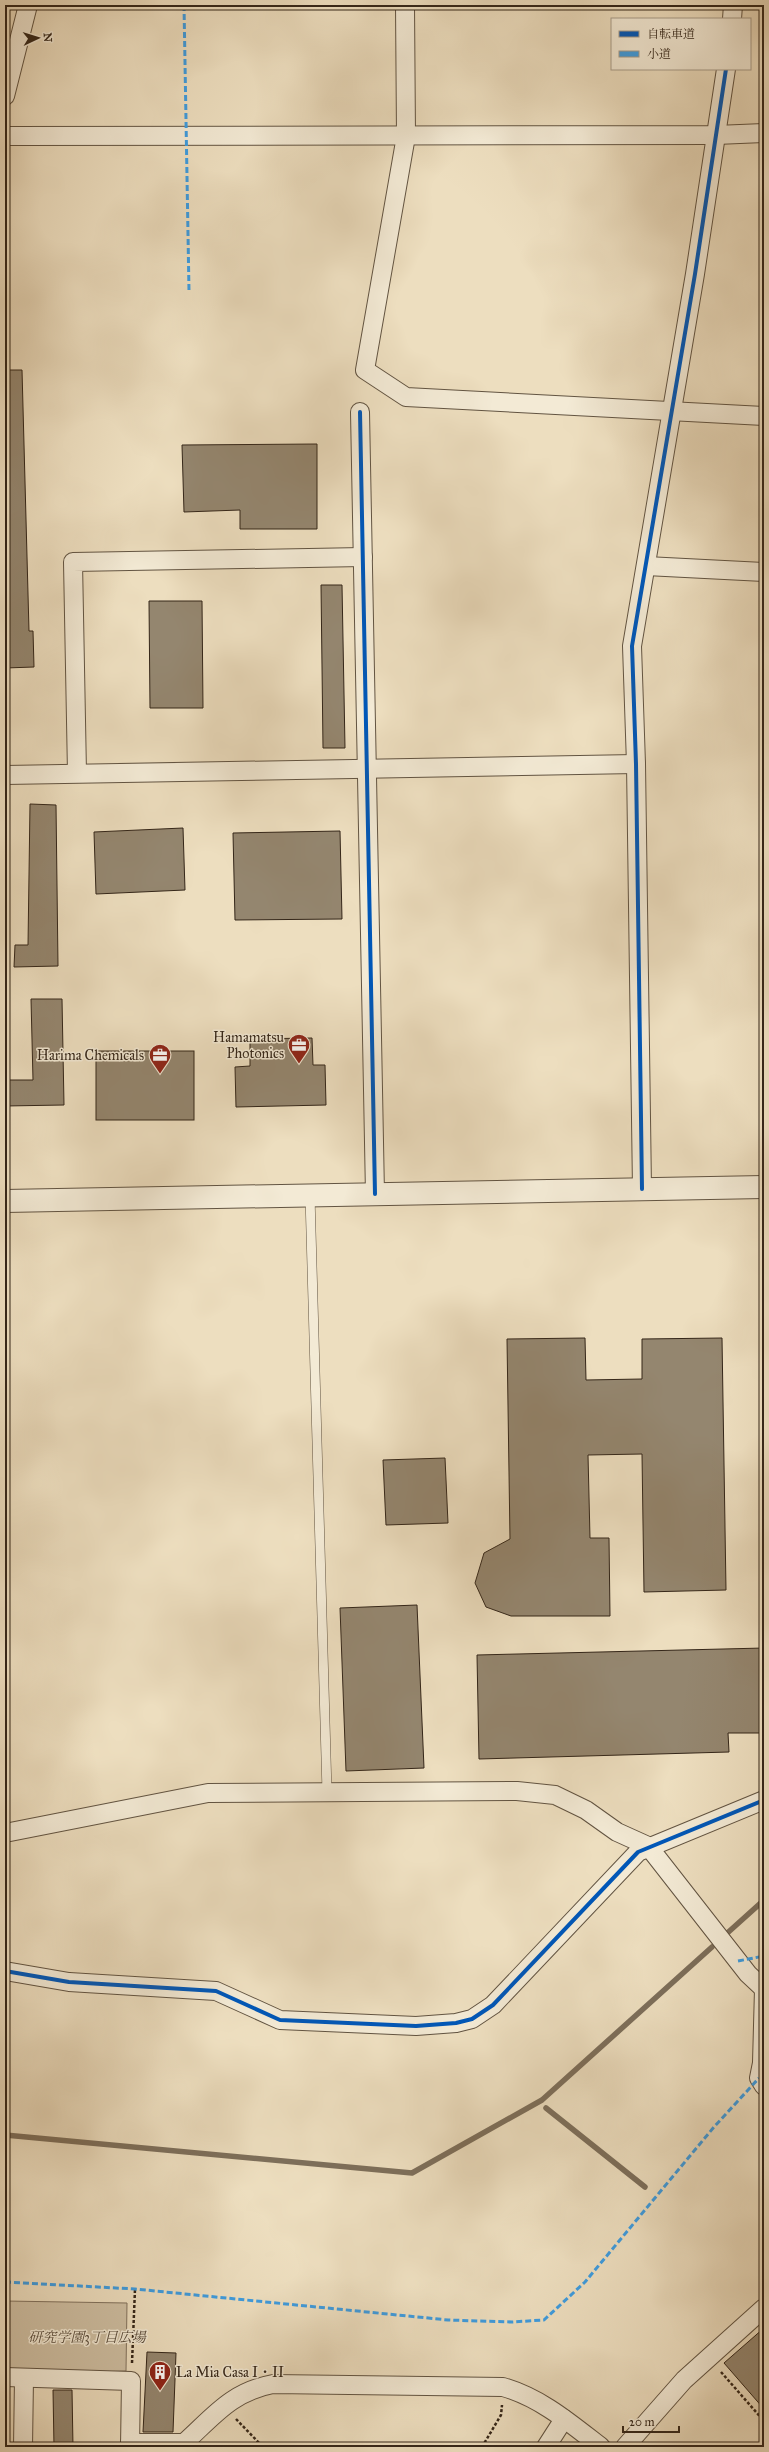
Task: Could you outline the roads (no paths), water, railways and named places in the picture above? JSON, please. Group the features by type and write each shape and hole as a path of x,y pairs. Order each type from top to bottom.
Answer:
{"street":[{"path":"5,96 28,5"},
{"path":"405,5 406,136 365,370 406,397 764,416"},
{"path":"732,18 733,5"},
{"path":"642,1189 636,764 632,646 672,411 726,70"},
{"path":"5,136 716,135 764,133"},
{"path":"360,412 375,1194"},
{"path":"77,773 73,562 363,557"},
{"path":"646,566 764,572"},
{"path":"5,775 636,764"},
{"path":"5,1202 764,1187"},
{"path":"5,1833 208,1793 517,1791 555,1795 586,1810 617,1832 648,1846 748,1974 764,1989 762,2063 759,2078 764,2086"},
{"path":"5,1971 69,1982 216,1992 280,2020 416,2026 456,2023 472,2019 493,2005 638,1852 648,1846 764,1800"},
{"path":"624,2447 684,2380 764,2308"},
{"path":"5,2377 131,2381 130,2445 184,2445 236,2396 255,2388 273,2384 503,2387 517,2391 542,2403 601,2447"},
{"path":"23,2447 24,2378"},
{"path":"546,2447 564,2419"}],"lane":[{"path":"310,1196 327,1792"}],"waterway":[{"path":"724,1936 764,1900"},
{"path":"5,2135 412,2173 542,2100 712,1947"},
{"path":"546,2108 645,2187"}],"place":[{"name":"Hamamatsu Photonics","path":"299,1064"},
{"name":"Harima Chemicals","path":"160,1074"},
{"name":"La Mia Casa I・II","path":"160,2392"}],"park label":[{"name":"研究学園3丁目広場","path":"87,2337"}]}
